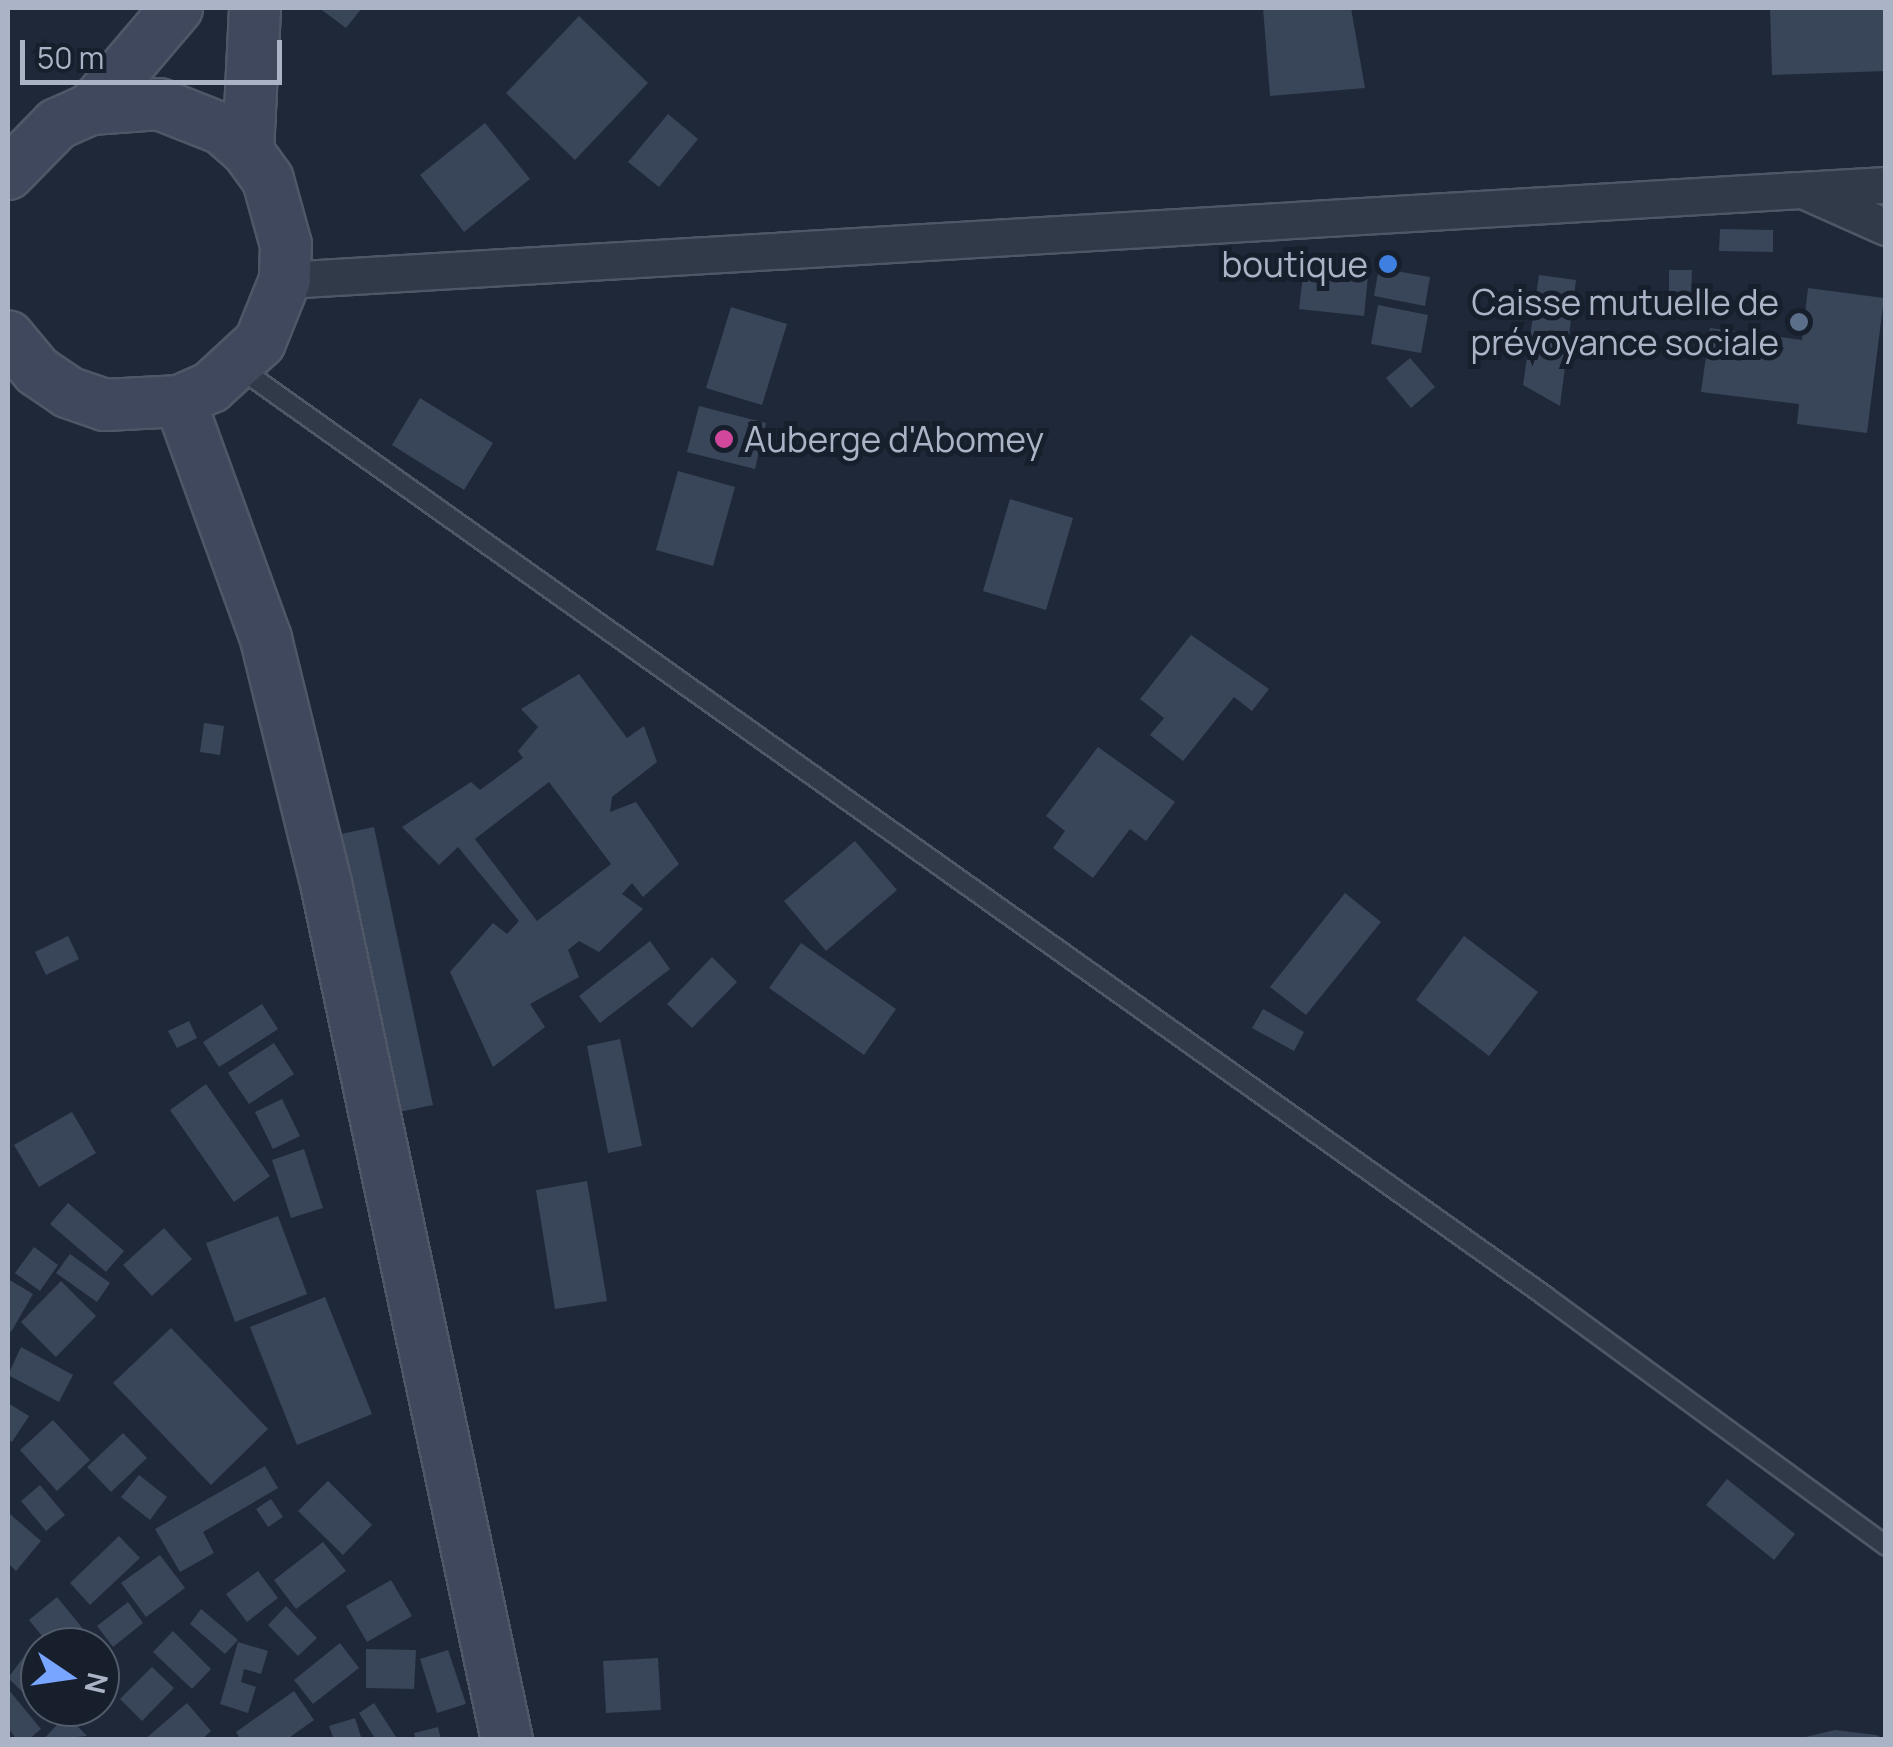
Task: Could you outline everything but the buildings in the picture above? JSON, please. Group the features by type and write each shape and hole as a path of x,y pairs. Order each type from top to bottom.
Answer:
{"street":[{"path":"90,109 178,8"},
{"path":"248,152 255,8"},
{"path":"8,174 56,124 90,109 158,104 222,129 248,152 280,211 285,280 260,342 238,367 180,401 105,405 17,363"},
{"path":"285,280 1886,184"},
{"path":"1800,189 1886,227"},
{"path":"180,401 266,639 327,888 506,1740"}],"lane":[{"path":"238,367 1528,1284 1886,1546"}],"place":[{"name":"boutique","path":"1388,264"},
{"name":"Caisse mutuelle de prévoyance sociale","path":"1799,322"},
{"name":"Auberge d'Abomey","path":"724,439"}]}
